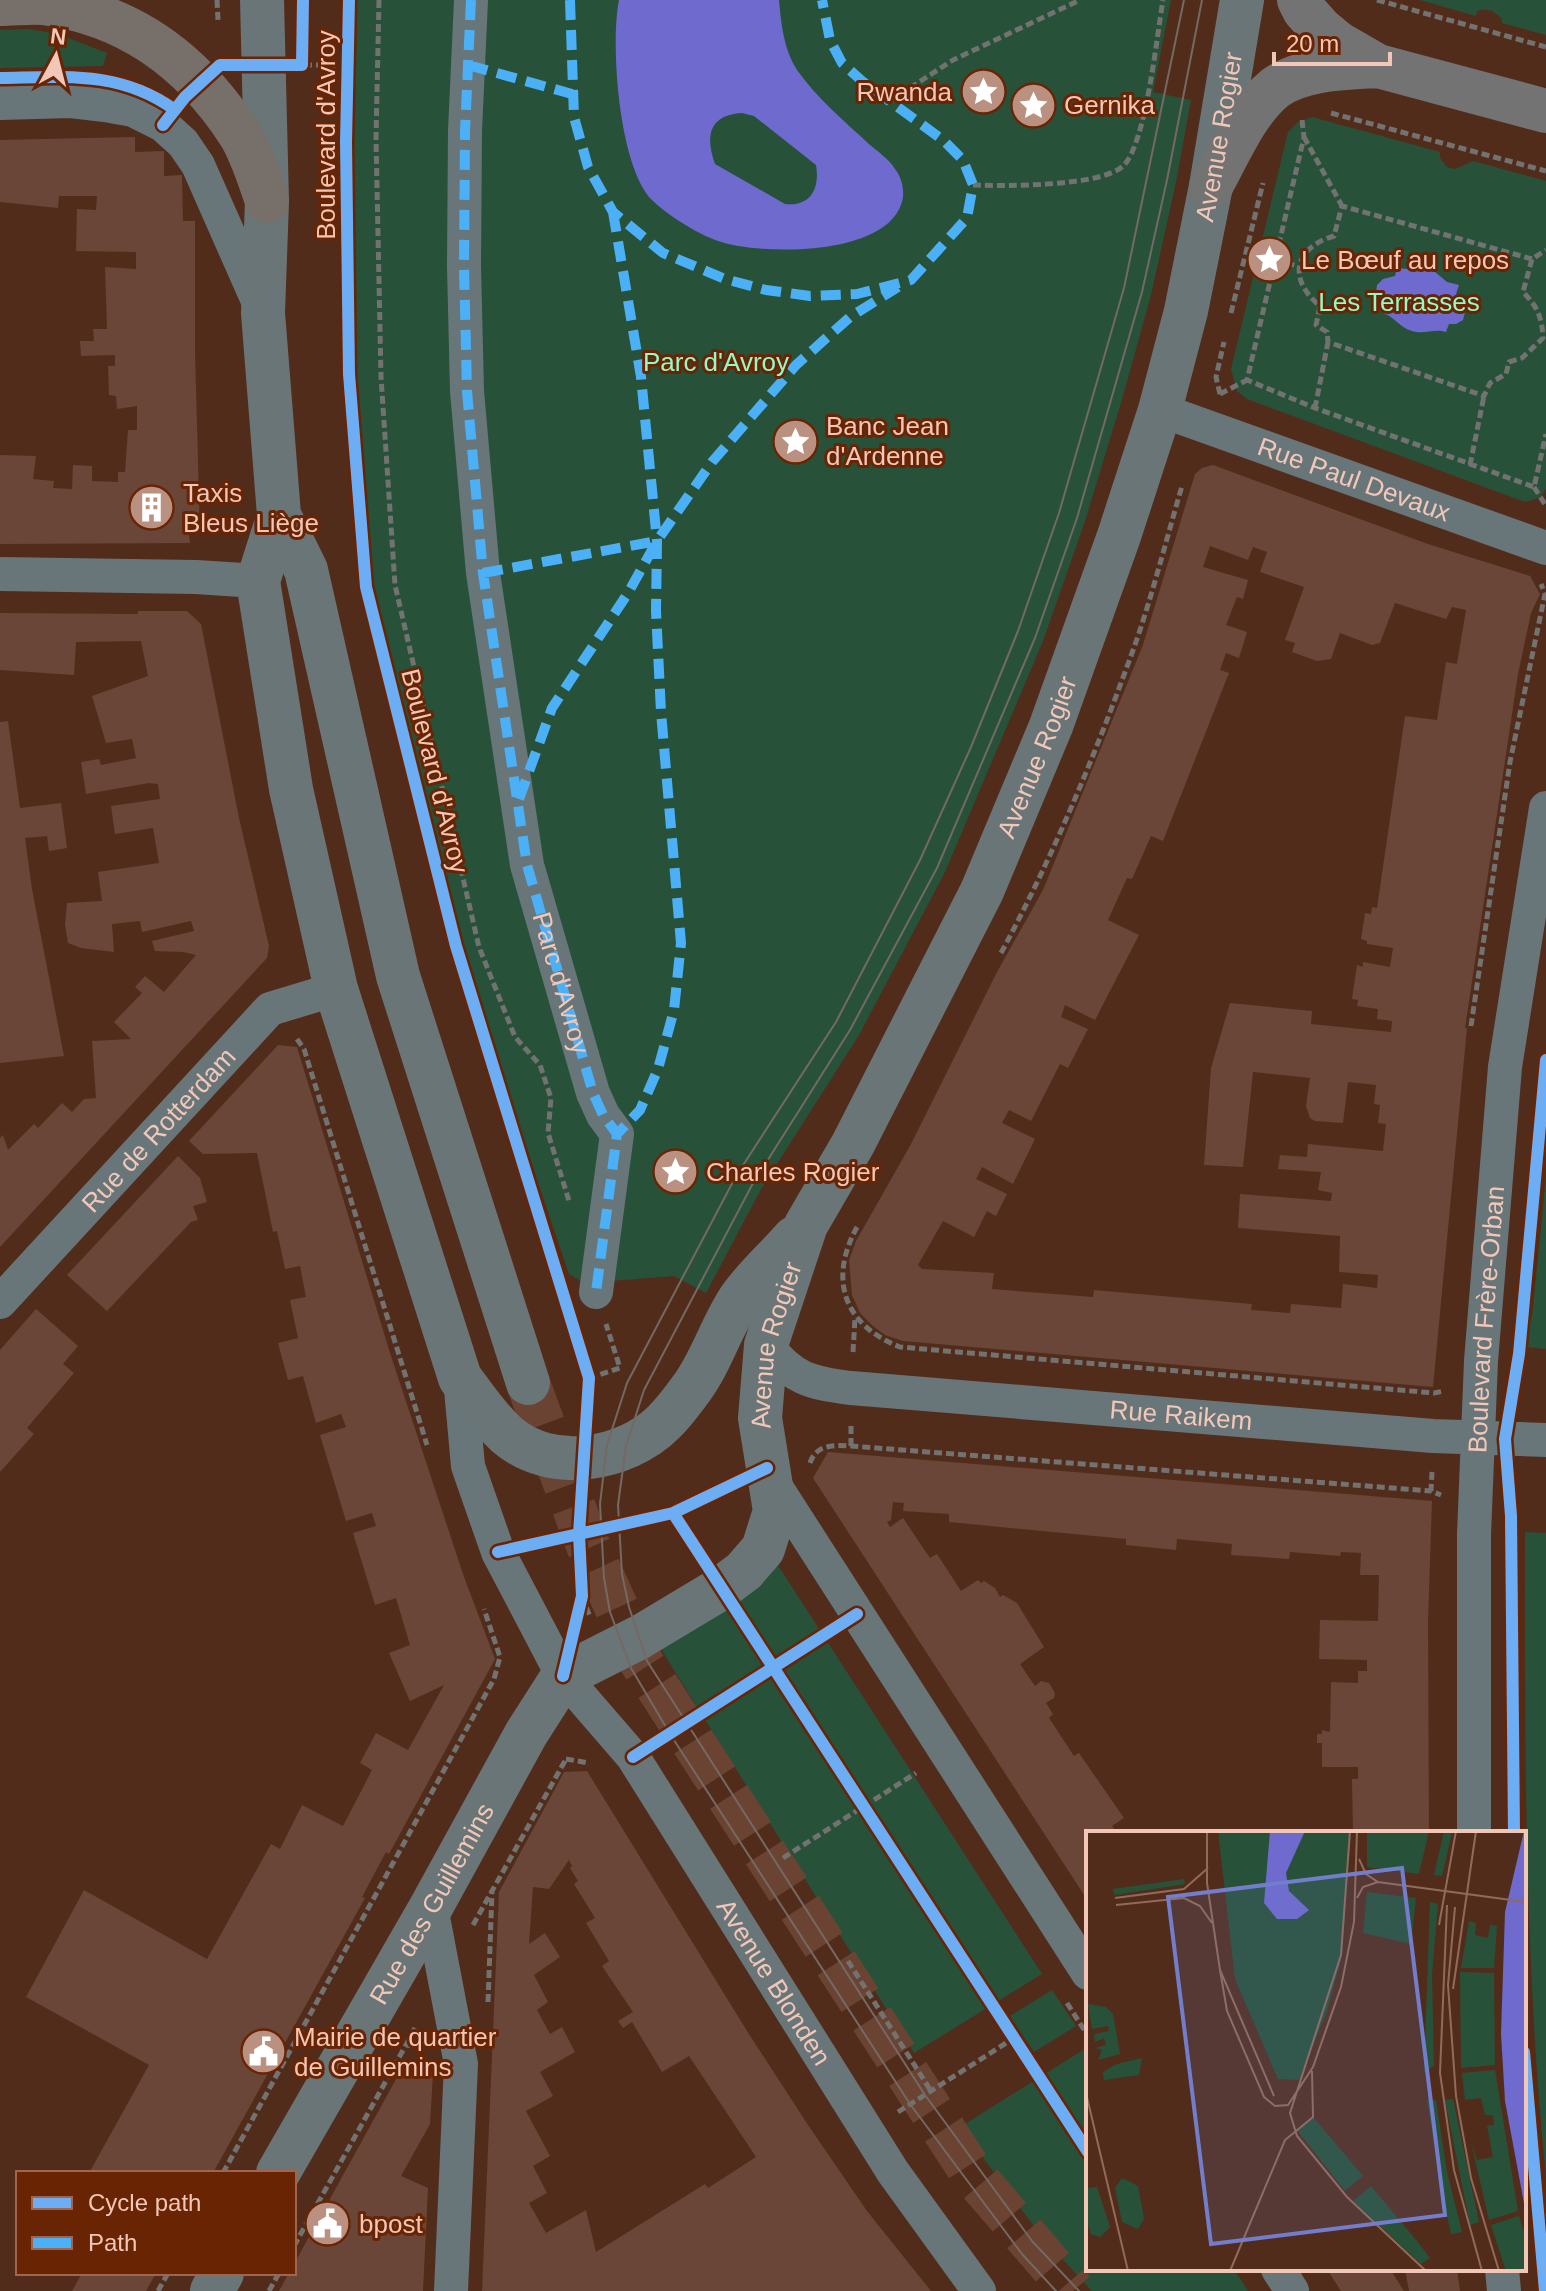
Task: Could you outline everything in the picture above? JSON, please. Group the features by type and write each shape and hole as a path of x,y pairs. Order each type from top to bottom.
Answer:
{"highway":[{"path":"0,4 42,3 100,17 153,41 201,81 241,136 267,201"}],"main road":[{"path":"262,0 289,61 267,201 263,313 279,515 306,570 398,976 528,1383"},
{"name":"Avenue Rogier","path":"790,1477 763,1444 760,1396 766,1345 806,1225 853,1144 982,891 1051,726 1160,410 1186,311 1211,186 1242,0"},
{"path":"1299,0 1321,29 1338,43 1378,66 1546,111"},
{"path":"1211,186 1253,112 1276,87 1297,78 1336,69 1378,66"},
{"path":"279,515 258,581 291,789 336,989 460,1378 492,1420 509,1437 530,1449 562,1457 584,1458 632,1444 663,1423 693,1386 741,1297 806,1225"},
{"path":"563,1676 640,1637 744,1571 763,1549 790,1477"},
{"name":"Rue des Guillemins","path":"279,2171 526,1734 563,1676"}],"street":[{"name":"Parc d'Avroy","path":"471,0 465,131 464,266 467,391 483,573 527,865 593,1093 603,1115 617,1134 596,1292"},
{"path":"0,103 71,101 105,105 133,110 163,125 183,143 198,165 263,313"},
{"name":"Rue Paul Devaux","path":"1160,410 1542,562"},
{"path":"0,574 258,581"},
{"name":"Boulevard Frère-Orban","path":"1474,1831 1476,1439 1505,1067 1546,808"},
{"name":"Rue de Rotterdam","path":"0,1302 270,1009 336,989"},
{"name":"Rue Raikem","path":"766,1345 785,1368 817,1384"},
{"path":"460,1378 468,1466 498,1552 563,1676"},
{"name":"Rue Raikem","path":"760,1418 785,1392 817,1384 1476,1439 1546,1440"},
{"path":"790,1477 1086,1970"},
{"name":"Avenue Blonden","path":"563,1676 633,1757 893,2172 979,2291"},
{"path":"431,1907 461,2064 451,2291"},
{"path":"1279,2271 1292,2291"},
{"path":"1502,2271 1504,2291"}],"path":[{"path":"379,0 376,139 381,377 395,585 479,947 515,1037 540,1065 551,1098 548,1133 570,1205"},
{"path":"890,101 953,60 1080,0"},
{"path":"973,185 1013,187 1055,183 1101,177 1123,166 1135,146 1163,0"},
{"path":"1377,0 1546,47"},
{"path":"289,61 347,58"},
{"path":"1316,109 1546,171"},
{"path":"1220,394 1247,380 1304,137 1302,121"},
{"path":"1304,137 1342,206 1334,236 1321,240 1309,249 1298,266 1300,283 1308,297 1320,306 1316,325 1327,332 1328,342 1315,408"},
{"path":"1230,317 1263,182"},
{"path":"1342,206 1532,259"},
{"path":"1470,465 1484,396 1490,383 1506,374 1509,362 1522,358 1545,339 1535,304 1523,292 1532,259 1546,250"},
{"path":"1275,260 1298,266"},
{"path":"1211,428 1220,394 1216,377 1227,332"},
{"path":"1328,342 1484,396"},
{"path":"1247,380 1315,408 1534,487 1546,506"},
{"path":"1534,487 1546,434"},
{"path":"999,957 1049,861 1095,748 1137,637 1184,481"},
{"path":"1471,1028 1510,762 1544,603 1542,562"},
{"path":"286,1036 295,1036 304,1049 432,1459"},
{"path":"863,1217 849,1242 841,1272 844,1295 855,1317 878,1338 900,1347 1434,1393 1444,1393 1447,1383"},
{"path":"589,1378 620,1368 596,1292"},
{"path":"585,1364 589,1378 588,1394"},
{"path":"790,1477 827,1445 1431,1491"},
{"path":"563,1676 582,1596 581,1581"},
{"path":"224,2171 494,1679 500,1657 481,1602"},
{"path":"694,1722 709,1708"},
{"path":"783,1858 916,1773"},
{"path":"856,1794 872,1819"},
{"path":"848,1961 931,2091"},
{"path":"893,2115 1017,2042 1005,2025"},
{"path":"1073,2042 1086,2035"},
{"path":"296,2242 406,2045 425,2048"}],"green space":[{"name":"Parc d'Avroy","path":"353,0 1171,0 1153,92 1191,100 1176,182 1151,295 1121,403 1085,521 1043,641 945,872 859,1035 761,1189 706,1293 674,1276 585,1283 569,1274 459,948 370,587 353,373 349,143"},
{"path":"1420,0 1546,0 1546,35 1502,23 1502,19 1491,11 1477,11 1476,16"},
{"path":"28,29 58,34 107,53 103,66 0,68 0,30"},
{"name":"Les Terrasses","path":"1312,117 1440,152 1440,158 1447,167 1455,169 1473,161 1546,181 1546,488 1541,497 1525,502 1247,399 1237,391 1231,369 1288,132 1297,123"},
{"path":"1546,1176 1546,1349 1526,1347 1532,1317"},
{"path":"1525,1532 1546,1533 1546,2176 1530,1935"},
{"path":"770,1553 1042,1974 914,2053 664,1654 651,1622"},
{"path":"1052,1990 1076,2026 1034,2052 1010,2016"},
{"path":"1086,2048 1086,2271 1235,2271 1248,2291 1092,2291 1042,2237 960,2127"}],"shaded area":[{"path":"619,0 779,0 786,45 797,70 822,100 899,175 903,197 894,217 876,231 852,241 793,249 764,249 718,241 674,218 652,200 641,184 632,161 620,104 616,20","holes":["742,113 754,116 816,165 815,188 807,199 785,204 715,164 710,136 716,123 731,115"]},
{"path":"1397,268 1434,271 1447,282 1459,285 1456,294 1467,304 1463,320 1449,324 1446,332 1416,332 1383,313 1386,305 1376,294 1377,285 1383,279 1395,276"}],"building":[{"path":"135,137 135,152 164,151 164,176 182,175 183,221 195,221 200,533 189,534 190,543 0,544 0,455 36,456 33,479 54,481 53,488 72,489 73,465 92,466 92,481 118,482 118,472 125,472 128,430 137,430 137,406 117,409 116,396 109,395 108,366 115,366 115,355 81,356 80,341 94,341 93,329 107,329 105,267 136,269 136,252 76,251 77,209 96,210 97,196 59,196 58,208 0,202 0,140"},
{"path":"1213,465 1428,544 1530,576 1540,594 1531,613 1518,674 1465,1028 1433,1387 903,1341 885,1335 873,1326 860,1313 852,1295 849,1260 856,1241 911,1144 997,972 1043,890 1143,645 1195,474","holes":["1210,546 1248,560 1253,547 1267,552 1260,572 1304,587 1285,640 1295,643 1292,652 1317,661 1331,659 1340,633 1372,645 1380,643 1395,603 1446,619 1452,607 1466,610 1457,664 1446,662 1437,720 1405,716 1377,908 1372,907 1371,914 1365,913 1361,939 1367,944 1393,948 1390,967 1363,962 1363,967 1357,965 1352,999 1358,1000 1357,1006 1378,1009 1377,1019 1392,1021 1391,1032 1311,1024 1312,1011 1230,1003 1211,1068 1204,1165 1243,1167 1253,1072 1310,1078 1306,1106 1310,1118 1315,1121 1343,1123 1348,1082 1376,1085 1374,1104 1380,1105 1378,1123 1386,1124 1383,1151 1308,1144 1307,1157 1280,1155 1278,1169 1321,1172 1318,1190 1332,1193 1331,1201 1240,1194 1238,1228 1340,1236 1339,1272 1378,1275 1377,1288 1343,1284 1341,1308 1291,1304 1290,1313 1251,1310 1252,1304 1094,1290 1093,1297 992,1289 994,1273 922,1269 918,1265 943,1221 974,1237 987,1211 996,1216 1007,1194 976,1179 982,1167 1013,1184 1035,1139 1002,1123 1009,1110 1031,1121 1060,1064 1068,1068 1088,1029 1061,1017 1065,1005 1095,1020 1139,935 1108,920 1127,878 1132,879 1151,836 1163,841 1229,673 1220,670 1226,653 1239,658 1247,632 1226,625 1237,597 1243,599 1248,580 1203,567"]},
{"path":"138,611 187,611 201,624 239,818 269,946 267,958 0,1247 0,1138 3,1135 8,1150 34,1124 38,1128 62,1103 72,1112 84,1099 96,1098 92,1041 131,1039 114,1022 142,993 135,987 145,976 164,992 196,955 155,951 152,941 194,931 191,921 142,932 140,921 112,924 114,952 81,948 68,943 65,924 67,903 102,901 98,872 159,863 153,828 115,834 111,806 160,799 158,784 86,794 81,762 99,759 101,765 136,758 132,739 106,743 92,696 148,676 141,641 76,642 74,675 0,670 0,613 138,614"},
{"path":"8,721 20,808 61,803 67,848 49,851 47,836 25,838 64,1056 0,1063 0,722"},
{"path":"278,1045 297,1047 390,1353 464,1577 495,1659 389,1854 386,1852 362,1897 365,1898 214,2171 90,2171 149,2065 26,1997 84,1890 207,1959 271,1844 280,1849 302,1805 343,1826 372,1770 360,1763 376,1733 408,1750 444,1685 410,1701 389,1653 410,1645 396,1598 375,1605 353,1533 376,1526 372,1513 346,1521 320,1435 346,1427 341,1414 316,1423 303,1376 288,1380 278,1343 298,1338 290,1300 306,1297 300,1266 285,1269 277,1231 273,1232 257,1153 203,1154 189,1141"},
{"path":"178,1156 200,1178 207,1202 193,1206 198,1220 191,1222 107,1311 67,1275"},
{"path":"36,1309 78,1346 63,1364 74,1373 27,1428 34,1434 0,1472 0,1350"},
{"path":"828,1452 1432,1501 1428,1622 1429,1831 1353,1831 1352,1779 1358,1779 1358,1767 1322,1767 1322,1743 1317,1743 1317,1734 1330,1730 1331,1682 1358,1683 1358,1671 1367,1671 1367,1660 1319,1659 1320,1620 1378,1621 1379,1575 1360,1575 1361,1553 1341,1552 1340,1556 1290,1552 1289,1559 1231,1555 1232,1544 1177,1539 1176,1550 1126,1545 1126,1539 949,1522 949,1514 903,1511 904,1503 893,1502 891,1520 887,1522 890,1527 903,1518 930,1558 937,1554 961,1591 978,1580 981,1583 984,1581 995,1588 1000,1597 1003,1595 1017,1603 1044,1647 1020,1664 1035,1686 1041,1681 1049,1683 1055,1693 1054,1698 1046,1703 1053,1714 1049,1718 1074,1756 1079,1753 1124,1818 1112,1826 1116,1831 1086,1831 1086,1898 813,1478"},
{"path":"587,1771 808,2125 867,2211 931,2291 482,2291 499,1892 564,1772","holes":["569,1860 570,1868 578,1881 574,1884 595,1918 586,1923 609,1961 602,1966 633,2012 618,2021 623,2028 632,2022 662,2072 689,2056 756,2157 708,2188 705,2184 596,2252 586,2210 546,2233 529,2203 547,2193 533,2166 550,2156 526,2111 553,2096 540,2072 575,2052 562,2027 550,2034 537,2010 548,2002 534,1975 560,1957 545,1933 529,1944 533,1887 549,1889"]},
{"path":"405,2063 431,2070 430,2124 401,2176 428,2188 423,2291 279,2291 288,2275 296,2275 296,2260"},
{"path":"1328,2271 1391,2271 1404,2291 1341,2291"},
{"path":"1405,2271 1457,2271 1460,2291 1409,2291"},
{"path":"81,2275 155,2275 146,2291 72,2291"}],"tunnel":[{"path":"528,1383 587,1543 642,1663 973,2175 1073,2291"}],"tram line":[{"path":"1056,2291 1022,2254 910,2104 670,1734 631,1668 610,1612 604,1578 600,1504 607,1445 627,1383 736,1176 836,1022 920,860 971,747 1018,631 1059,513 1124,288 1184,0"},
{"path":"1079,2291 1032,2241 925,2095 647,1661 622,1574 618,1505 626,1446 644,1390 752,1185 850,1030 937,868 1035,638 1077,518 1142,292 1202,0"}],"marked path":[{"path":"471,0 465,131 464,266 467,391 483,573 527,865 593,1093 603,1115 617,1134 596,1292"},
{"path":"570,0 574,117 588,167 613,212 663,253 725,279 766,290 810,296 857,294 911,280 967,218 973,185 963,160 943,140 842,63 830,40 822,0"},
{"path":"468,65 572,94"},
{"path":"613,212 641,377 657,541 656,611 661,712 681,943 674,1010 658,1069 640,1110 617,1134"},
{"path":"519,799 552,708 628,593 657,541 712,462 796,365 850,317 898,287"},
{"path":"483,573 657,541"}],"cycle path":[{"name":"Boulevard d'Avroy","path":"163,125 185,97 220,65 302,65 303,0"},
{"name":"Boulevard d'Avroy","path":"349,0 346,142 349,374 366,587 456,946 589,1378 579,1534 582,1596 563,1676"},
{"path":"0,78 69,77 112,82 154,97 175,110"},
{"path":"1514,1831 1511,1516 1505,1439 1519,1354 1546,1060"},
{"path":"673,1513 767,1468"},
{"path":"498,1552 673,1513 1086,2149"},
{"path":"633,1757 857,1614"},
{"path":"1526,2075 1545,2291"}],"place":[{"name":"Rwanda","path":"983,92"},
{"name":"Gernika","path":"1033,105"},
{"name":"Le Bœuf au repos","path":"1270,260"},
{"name":"Banc Jean d'Ardenne","path":"795,441"},
{"name":"Taxis Bleus Liège","path":"152,508"},
{"name":"Charles Rogier","path":"675,1172"},
{"name":"Mairie de quartier de Guillemins","path":"263,2052"},
{"name":"bpost","path":"328,2224"}]}
